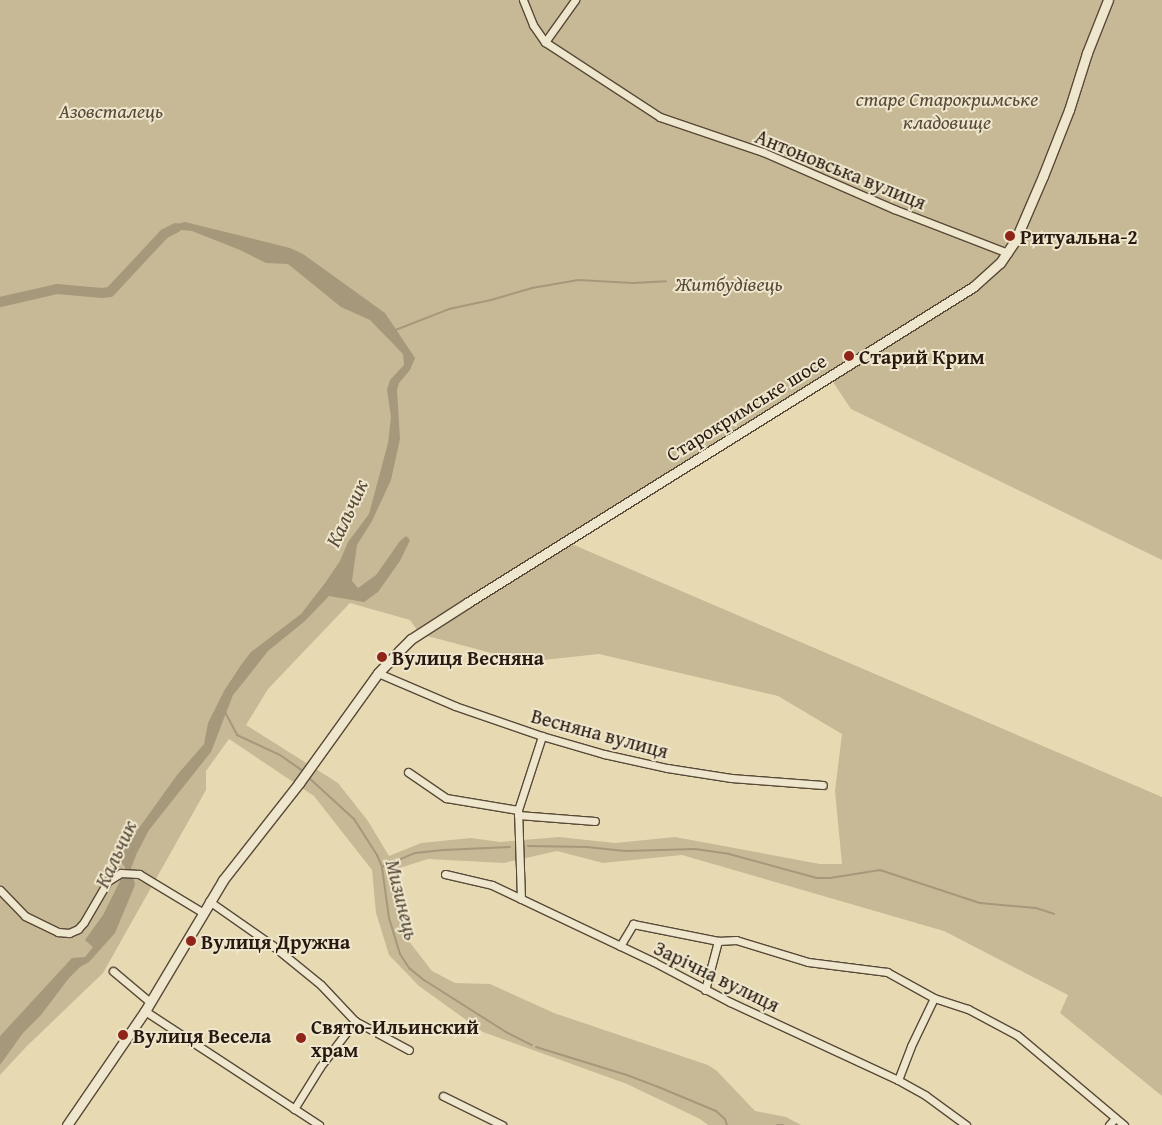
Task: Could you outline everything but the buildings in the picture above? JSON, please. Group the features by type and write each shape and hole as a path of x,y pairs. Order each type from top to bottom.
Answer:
{"street":[{"path":"523,0 533,25 545,42 575,0"},
{"name":"Старокримське шосе","path":"67,1125 145,1010 202,912 233,866 299,783 378,673 398,651 420,634 973,287 990,273 1008,252 1043,176 1069,110 1087,53 1108,0"},
{"name":"Антоновська вулиця","path":"545,42 660,117 763,152 894,209 1008,252"},
{"name":"Весняна вулиця","path":"378,673 455,706 542,736 604,754 667,768 732,778 823,785"},
{"path":"521,899 518,812 542,736"},
{"path":"408,772 446,798 518,812 595,821"},
{"path":"0,890 25,916 58,932 69,933 78,929 108,881 121,873 139,874 202,912"},
{"name":"Зарічна вулиця","path":"445,874 492,885 620,946 705,990 898,1080 925,1095 966,1125"},
{"path":"209,901 272,945 316,980 354,1021 409,1050"},
{"path":"620,946 633,924 718,941 736,940 808,962 887,972 934,998 968,1010 1017,1035 1124,1125"},
{"path":"705,990 718,941"},
{"path":"113,971 150,1002"},
{"path":"898,1080 911,1046 934,998"},
{"path":"145,1010 319,1125"},
{"path":"294,1109 320,1067 354,1021"},
{"path":"443,1096 502,1125"},
{"path":"1109,1125 1115,1118"}],"green space":[{"path":"0,0 1162,0 1162,560 851,409 829,376 567,542 1162,797 1162,1096 1060,1013 1068,995 944,931 682,855 603,863 557,851 504,863 428,859 393,870 408,940 432,971 455,983 490,984 554,1013 708,1065 717,1071 755,1111 786,1117 801,1125 708,1125 700,1119 627,1084 483,1032 419,986 389,955 376,913 372,870 314,796 229,739 206,771 206,790 103,973 27,1046 0,1075","holes":["350,603 410,620 420,634 525,662 599,654 778,696 842,734 835,791 842,864 820,864 675,837 615,843 559,837 500,842 471,838 421,843 389,856 368,821 338,783 246,725 268,689"]}],"shaded area":[{"path":"185,222 290,248 303,254 385,313 415,358 410,370 399,383 397,390 400,439 391,480 372,521 357,545 352,581 358,588 376,575 400,541 406,536 410,540 400,561 378,592 364,602 329,596 305,621 268,651 233,695 211,752 149,830 137,853 131,868 135,885 115,933 89,962 80,967 69,978 41,1015 23,1033 0,1065 0,1036 72,958 85,957 93,947 85,940 103,915 123,875 125,867 117,857 118,849 134,835 177,775 204,744 208,723 224,691 241,665 251,652 301,614 340,561 348,542 369,514 388,443 391,417 387,390 390,380 404,365 403,354 370,320 341,307 288,264 266,263 240,250 192,231 182,230 164,234 177,224"}],"waterway":[{"name":"Кальчик","path":"0,302 57,289 110,292 164,234 176,228"},
{"path":"393,331 449,309 491,300 532,288 578,280 633,283 666,281"},
{"name":"Мизинець","path":"225,712 237,735 280,755 304,772"},
{"name":"Мизинець","path":"307,776 354,819 377,855 382,867 389,918 400,954 409,968 424,980 506,1032 532,1045"},
{"path":"528,846 587,847 625,851 695,849 729,854 817,878 830,878 880,870 980,903 1036,908 1054,914"},
{"path":"382,867 415,853 510,847"},
{"name":"Мизинець","path":"536,1047 656,1086 716,1111 725,1119 727,1125"},
{"name":"Мизинець","path":"777,1125 783,1125"}],"place":[{"name":"Ритуальна-2","path":"1010,236"},
{"name":"Старий Крим","path":"849,356"},
{"name":"Вулиця Весняна","path":"382,657"},
{"name":"Вулиця Дружна","path":"191,941"},
{"name":"Вулиця Весела","path":"123,1035"},
{"name":"Свято-Ильинский храм","path":"301,1038"}],"park label":[{"name":"Азовсталець","path":"111,110"},
{"name":"старе Старокримське кладовище","path":"947,110"},
{"name":"Житбудівець","path":"729,283"}]}
